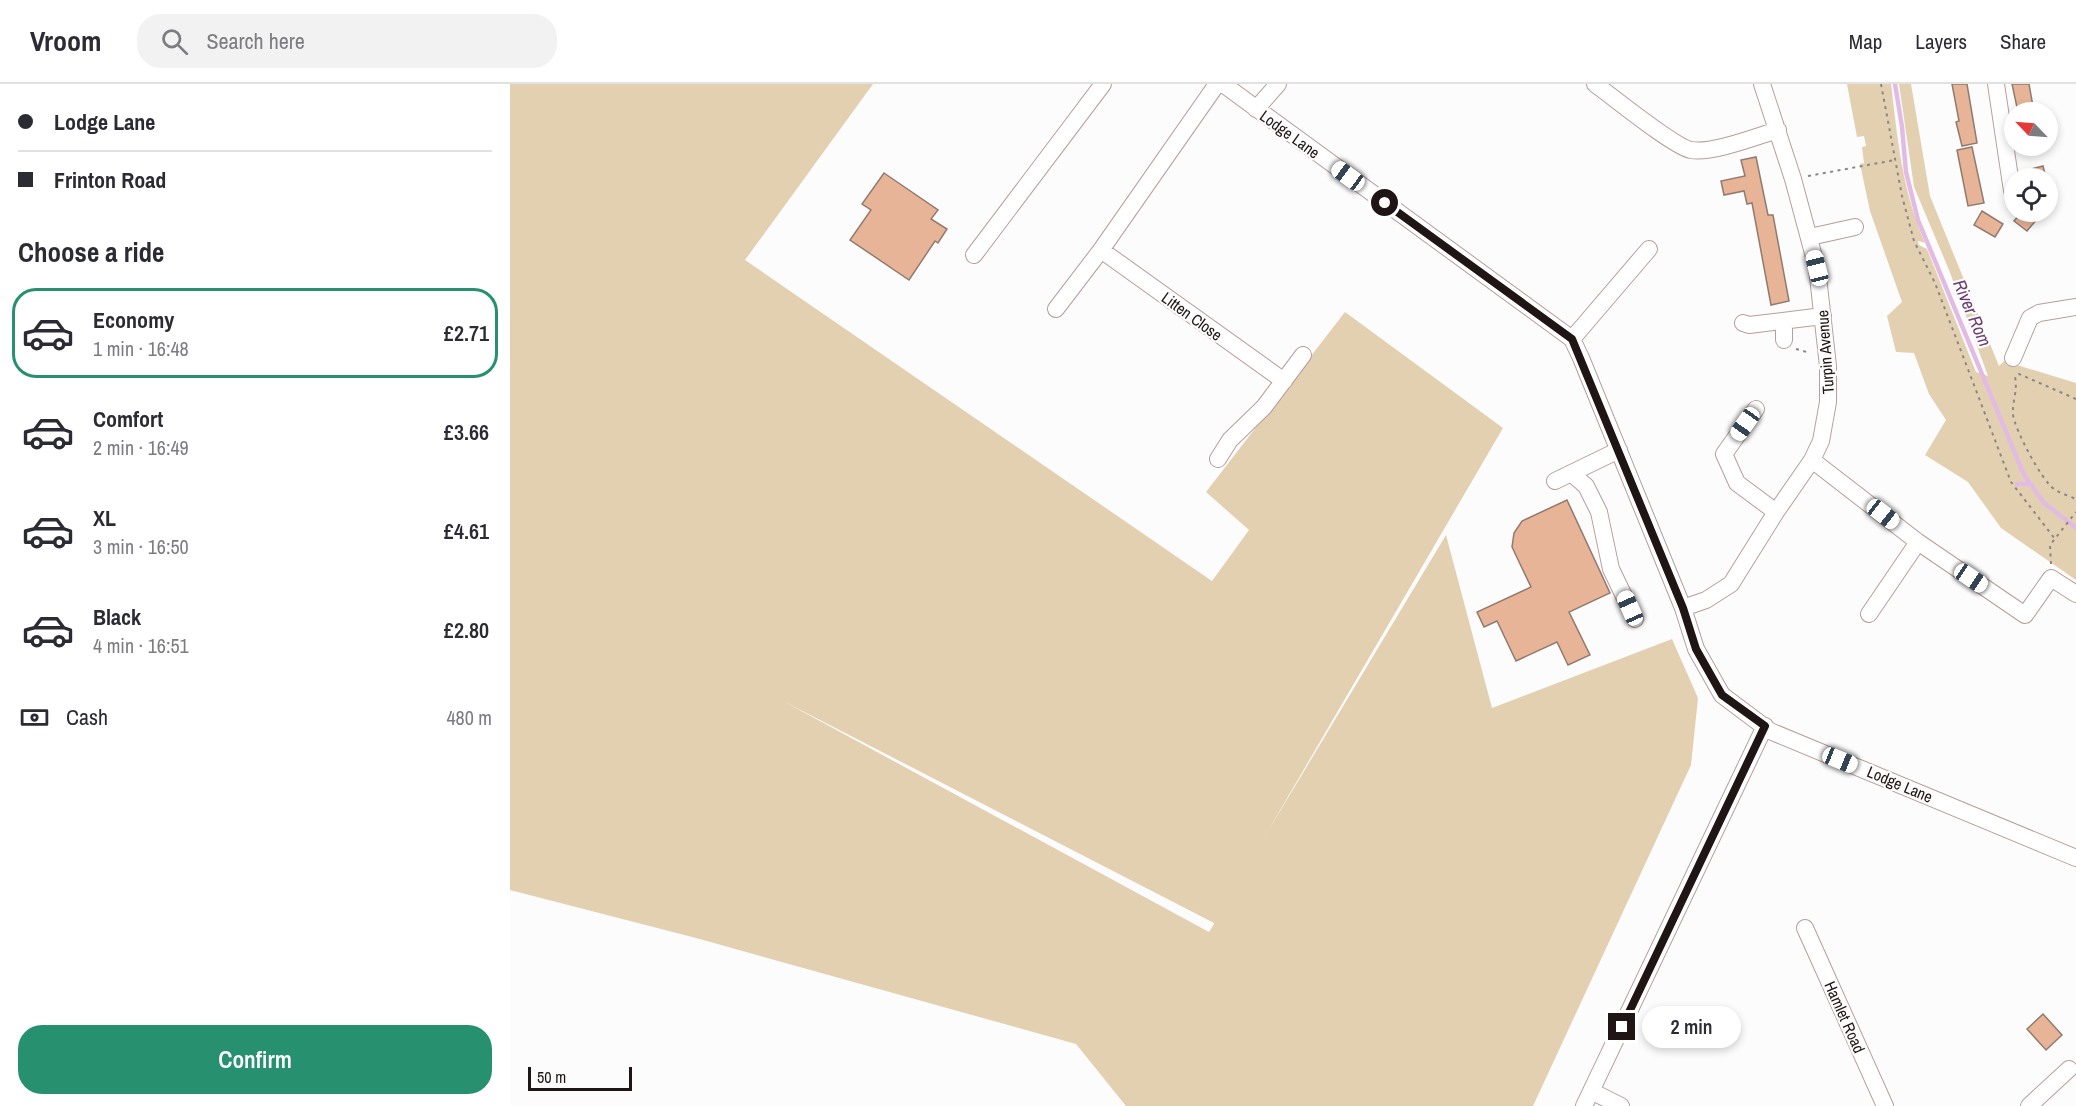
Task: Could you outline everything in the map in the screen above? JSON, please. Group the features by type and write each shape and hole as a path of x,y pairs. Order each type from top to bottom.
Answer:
{"street":[{"path":"974,255 1103,84"},
{"path":"1056,309 1101,250 1217,84"},
{"name":"Lodge Lane","path":"1223,84 1572,339 1683,608 1696,649 1722,695 1770,730 2076,858"},
{"path":"1256,109 1278,84"},
{"path":"1595,84 1676,143 1691,150 1714,148 1778,130"},
{"name":"Turpin Avenue","path":"1683,608 1706,600 1731,584 1812,460 1821,441 1828,402 1828,358 1817,268 1793,179 1762,84"},
{"path":"1996,84 2009,168"},
{"path":"1810,237 1855,227"},
{"path":"1572,339 1649,249"},
{"name":"Litten Close","path":"1101,250 1284,381"},
{"path":"2013,358 2030,318 2039,313 2073,307"},
{"path":"1743,323 1749,325 1784,322 1823,316"},
{"path":"1784,322 1787,344"},
{"path":"1218,459 1230,440 1264,407 1303,355"},
{"path":"1756,409 1724,454 1737,483 1776,512"},
{"path":"1555,481 1619,450"},
{"path":"1812,460 1918,542 2025,615 2051,578 2076,594"},
{"path":"1571,473 1586,486 1599,512 1611,569 1635,619"},
{"path":"1869,614 1918,542"},
{"path":"1621,1106 1587,1099 1765,726"},
{"name":"Hamlet Road","path":"1805,928 1885,1106"},
{"path":"2030,1105 2068,1075"}],"path":[{"path":"1881,84 1902,196 1914,241 1935,283 2011,482 2055,539"},
{"path":"1793,179 1895,160"},
{"path":"1787,344 1828,358"},
{"path":"2076,399 2019,374 2015,377 2017,387 2013,416 2032,458 2042,476 2053,489 2076,499"},
{"path":"2051,578 2048,574 2052,561 2050,545 2075,514"}],"shaded area":[{"path":"510,84 873,84 745,260 1212,581 1249,530 1206,492 1345,312 1503,428 1265,836 1446,535 1492,708 1672,639 1698,698 1691,765 1533,1106 1126,1106 1076,1044 696,938 510,890","holes":["783,701 1214,923 1209,932"]},
{"path":"1847,84 1891,84 1906,184 1925,243 1918,241 1919,245 1927,249 1976,372 1988,376 1949,270 1914,187 1899,84 1911,84 1930,196 1999,366 2004,361 2076,383 2076,580 2001,528 1968,482 1925,455 1946,420 1929,394 1914,353 1896,352 1887,316 1902,302 1870,211 1860,164 1864,163 1862,147 1866,146 1864,136 1857,137"}],"building":[{"path":"1952,84 1967,84 1977,143 1962,146 1956,122 1959,121"},
{"path":"2012,84 2029,84 2032,102 2016,102"},
{"path":"1972,147 1984,203 1968,206 1957,150"},
{"path":"1756,157 1768,215 1773,215 1789,301 1771,305 1752,203 1747,204 1744,191 1724,195 1721,181 1745,176 1741,160"},
{"path":"884,173 938,210 931,219 947,229 938,243 935,241 909,280 850,240 871,210 862,204"},
{"path":"1982,211 2003,224 1995,237 1974,225"},
{"path":"2015,222 2035,222 2027,231"},
{"path":"1567,500 1610,593 1569,612 1590,655 1568,665 1557,642 1516,661 1497,621 1484,627 1477,612 1531,587 1512,547 1514,533 1522,521"},
{"path":"2043,1014 2062,1035 2046,1050 2027,1029"}],"waterway":[{"name":"River Rom","path":"1895,84 1906,172 1918,220 2024,475 2044,503 2076,528"},
{"path":"2017,484 2031,484"}],"route":[{"path":"1385,203 1572,339 1683,608 1696,649 1722,695 1765,726 1622,1027"}]}
